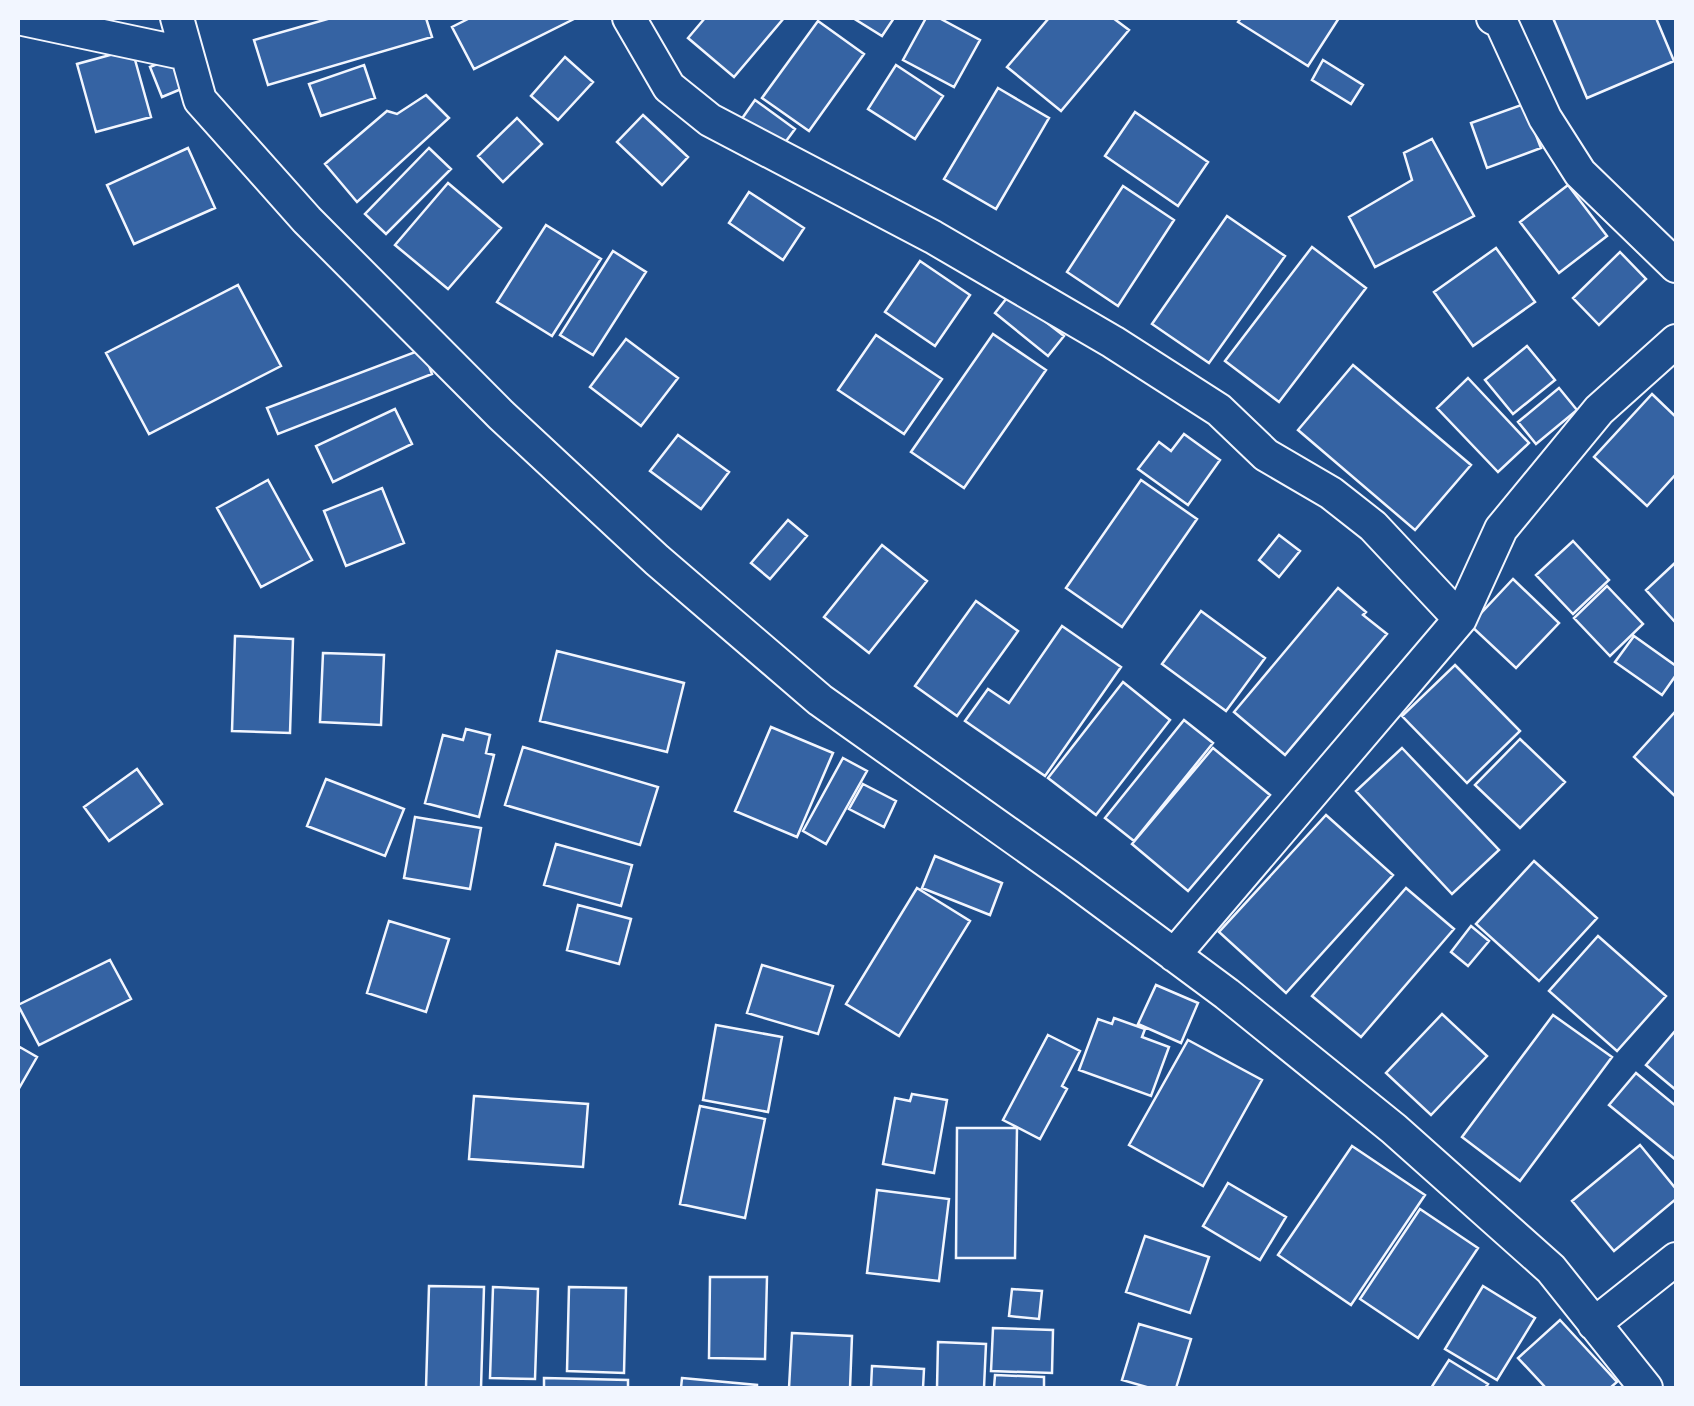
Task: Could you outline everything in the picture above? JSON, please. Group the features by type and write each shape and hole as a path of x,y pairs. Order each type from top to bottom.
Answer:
{"street":[{"path":"18,18 187,54"},
{"path":"177,18 200,100 307,220 501,415 643,547 820,700 1228,994 1408,1142 1550,1269 1646,1388"},
{"path":"629,18 669,87 710,120 933,237 1114,342 1219,410 1266,455 1330,493 1372,526 1460,619"},
{"path":"1493,18 1501,22 1545,118 1580,173 1676,266"},
{"path":"1174,955 1460,619 1501,529 1599,410 1676,341"},
{"path":"1594,1324 1676,1258"}],"building":[{"path":"331,18 426,18 432,37 268,85 254,40"},
{"path":"470,18 576,18 474,69 452,27"},
{"path":"705,18 784,18 734,77 688,38"},
{"path":"853,18 894,18 882,36"},
{"path":"926,18 939,18 980,40 954,87 903,60"},
{"path":"1049,18 1113,18 1129,30 1061,111 1007,67"},
{"path":"1241,18 1339,18 1308,66 1238,22"},
{"path":"1553,18 1656,18 1674,61 1587,98"},
{"path":"818,21 864,54 809,131 762,98"},
{"path":"132,49 151,117 96,132 77,64"},
{"path":"174,57 186,87 162,97 150,67"},
{"path":"565,57 593,82 558,120 531,96"},
{"path":"1323,60 1363,85 1351,104 1312,80"},
{"path":"364,65 375,98 321,116 309,84"},
{"path":"896,65 943,96 915,139 868,109"},
{"path":"998,88 1049,118 996,209 944,179"},
{"path":"426,95 449,118 357,202 325,164 387,111 397,114"},
{"path":"755,100 795,129 781,148 741,120"},
{"path":"1524,104 1541,148 1487,168 1471,123"},
{"path":"1135,112 1208,162 1178,206 1105,156"},
{"path":"643,115 688,157 662,185 617,142"},
{"path":"517,118 542,144 503,182 478,156"},
{"path":"1432,139 1474,216 1375,267 1349,217 1412,180 1404,153"},
{"path":"188,148 215,208 134,244 107,185"},
{"path":"429,148 451,169 386,234 365,214"},
{"path":"448,183 501,228 448,289 395,245"},
{"path":"1568,185 1607,236 1559,273 1520,222"},
{"path":"1123,186 1174,220 1118,306 1067,272"},
{"path":"749,192 804,228 783,260 729,223"},
{"path":"1227,216 1285,256 1209,363 1152,324"},
{"path":"546,225 601,259 552,336 497,302"},
{"path":"1312,247 1366,288 1279,402 1225,361"},
{"path":"1496,248 1535,302 1473,346 1434,292"},
{"path":"613,251 646,272 593,355 560,335"},
{"path":"1620,252 1646,279 1599,325 1573,298"},
{"path":"920,261 970,295 935,346 885,312"},
{"path":"238,285 281,366 149,434 106,353"},
{"path":"1010,294 1064,336 1048,356 995,313"},
{"path":"993,334 1046,370 964,488 911,452"},
{"path":"876,335 942,379 904,434 838,390"},
{"path":"626,339 678,378 641,426 590,387"},
{"path":"1527,346 1555,380 1513,414 1485,380"},
{"path":"423,349 432,374 278,434 267,408"},
{"path":"1353,365 1471,465 1415,530 1298,430"},
{"path":"1468,378 1529,443 1498,472 1437,408"},
{"path":"1559,388 1577,410 1536,444 1518,422"},
{"path":"1652,394 1676,417 1676,474 1647,506 1594,457"},
{"path":"395,409 412,444 333,482 316,446"},
{"path":"1184,434 1220,460 1188,505 1138,469 1159,442 1171,451"},
{"path":"678,435 729,472 701,509 650,471"},
{"path":"268,480 312,560 261,587 217,508"},
{"path":"1141,480 1197,519 1122,627 1066,588"},
{"path":"382,488 404,543 346,566 324,511"},
{"path":"788,520 807,536 770,579 751,563"},
{"path":"1279,535 1300,551 1279,577 1259,560"},
{"path":"1573,541 1609,580 1573,614 1536,575"},
{"path":"882,545 927,581 869,653 824,617"},
{"path":"1676,562 1676,623 1646,590"},
{"path":"1513,579 1559,623 1516,668 1470,625"},
{"path":"1607,586 1643,624 1610,656 1574,618"},
{"path":"1338,588 1387,634 1285,755 1234,712"},
{"path":"976,601 1018,631 957,716 915,686"},
{"path":"1201,611 1265,658 1226,711 1162,664"},
{"path":"1062,626 1121,667 1045,776 965,721 988,689 1009,703"},
{"path":"235,636 293,639 290,733 232,731"},
{"path":"1634,636 1676,666 1676,675 1662,695 1615,662"},
{"path":"557,651 684,683 667,752 540,721"},
{"path":"323,653 384,655 381,725 320,722"},
{"path":"1455,665 1520,731 1467,783 1402,716"},
{"path":"1123,682 1170,720 1096,815 1048,778"},
{"path":"1676,715 1676,797 1634,757"},
{"path":"1184,720 1213,743 1134,841 1105,818"},
{"path":"771,727 833,753 797,837 735,811"},
{"path":"466,729 490,735 486,753 494,755 479,817 425,803 443,735 463,740"},
{"path":"1520,739 1565,782 1520,828 1475,785"},
{"path":"523,747 658,787 640,845 505,805"},
{"path":"1213,748 1270,795 1188,891 1132,844"},
{"path":"1402,748 1499,850 1452,894 1356,791"},
{"path":"843,758 867,771 826,844 803,831"},
{"path":"137,769 162,804 109,841 84,807"},
{"path":"326,779 404,809 385,856 307,826"},
{"path":"863,784 896,801 884,827 849,809"},
{"path":"1326,815 1393,875 1286,993 1219,932"},
{"path":"415,817 481,828 470,889 404,878"},
{"path":"556,844 632,865 621,906 544,885"},
{"path":"935,856 1002,883 990,915 922,888"},
{"path":"1534,861 1597,918 1539,981 1476,924"},
{"path":"917,888 970,921 899,1036 846,1004"},
{"path":"1406,888 1454,929 1361,1037 1312,996"},
{"path":"578,905 631,919 619,964 567,950"},
{"path":"389,921 449,939 426,1012 367,993"},
{"path":"1471,926 1489,941 1468,966 1451,952"},
{"path":"1598,936 1666,996 1617,1051 1549,991"},
{"path":"110,960 131,999 39,1045 18,1005"},
{"path":"762,965 833,986 818,1034 747,1013"},
{"path":"1156,985 1198,1003 1181,1043 1138,1024"},
{"path":"1442,1014 1487,1056 1431,1115 1386,1073"},
{"path":"1553,1015 1612,1057 1520,1181 1462,1137"},
{"path":"1114,1018 1145,1029 1142,1037 1169,1047 1151,1096 1079,1070 1098,1019 1112,1024"},
{"path":"716,1025 782,1037 768,1112 703,1100"},
{"path":"1676,1030 1676,1090 1646,1065"},
{"path":"1048,1035 1080,1051 1062,1086 1067,1089 1040,1139 1003,1120"},
{"path":"1188,1040 1262,1080 1203,1186 1129,1145"},
{"path":"18,1046 37,1057 18,1090"},
{"path":"1636,1073 1676,1106 1676,1160 1609,1105"},
{"path":"912,1094 947,1100 934,1173 883,1164 895,1098 910,1101"},
{"path":"474,1096 588,1104 583,1167 469,1159"},
{"path":"700,1106 765,1119 745,1218 680,1204"},
{"path":"957,1128 1017,1128 1015,1258 956,1258"},
{"path":"1640,1145 1676,1189 1676,1199 1614,1251 1572,1201"},
{"path":"1352,1146 1425,1195 1351,1305 1278,1255"},
{"path":"1228,1183 1286,1217 1260,1260 1203,1226"},
{"path":"877,1190 949,1199 939,1281 867,1273"},
{"path":"1420,1209 1478,1248 1418,1338 1360,1299"},
{"path":"1145,1236 1209,1257 1190,1313 1126,1292"},
{"path":"710,1277 767,1277 765,1359 709,1358"},
{"path":"429,1286 484,1287 481,1388 426,1388"},
{"path":"1483,1286 1535,1318 1497,1380 1445,1349"},
{"path":"493,1287 538,1289 535,1379 490,1378"},
{"path":"569,1287 626,1288 624,1373 567,1371"},
{"path":"1012,1289 1042,1291 1039,1319 1009,1316"},
{"path":"1560,1320 1617,1382 1610,1388 1546,1388 1518,1358"},
{"path":"1139,1324 1191,1339 1176,1388 1150,1388 1122,1380"},
{"path":"993,1328 1053,1330 1052,1373 991,1371"},
{"path":"792,1333 852,1336 850,1388 789,1388"},
{"path":"938,1342 986,1344 984,1388 937,1388"},
{"path":"1449,1360 1488,1384 1485,1388 1431,1388"},
{"path":"872,1366 924,1369 923,1388 871,1388"},
{"path":"995,1375 1044,1377 1044,1388 994,1388"},
{"path":"544,1378 628,1380 628,1388 544,1388"},
{"path":"682,1378 757,1385 757,1388 681,1388"}]}
